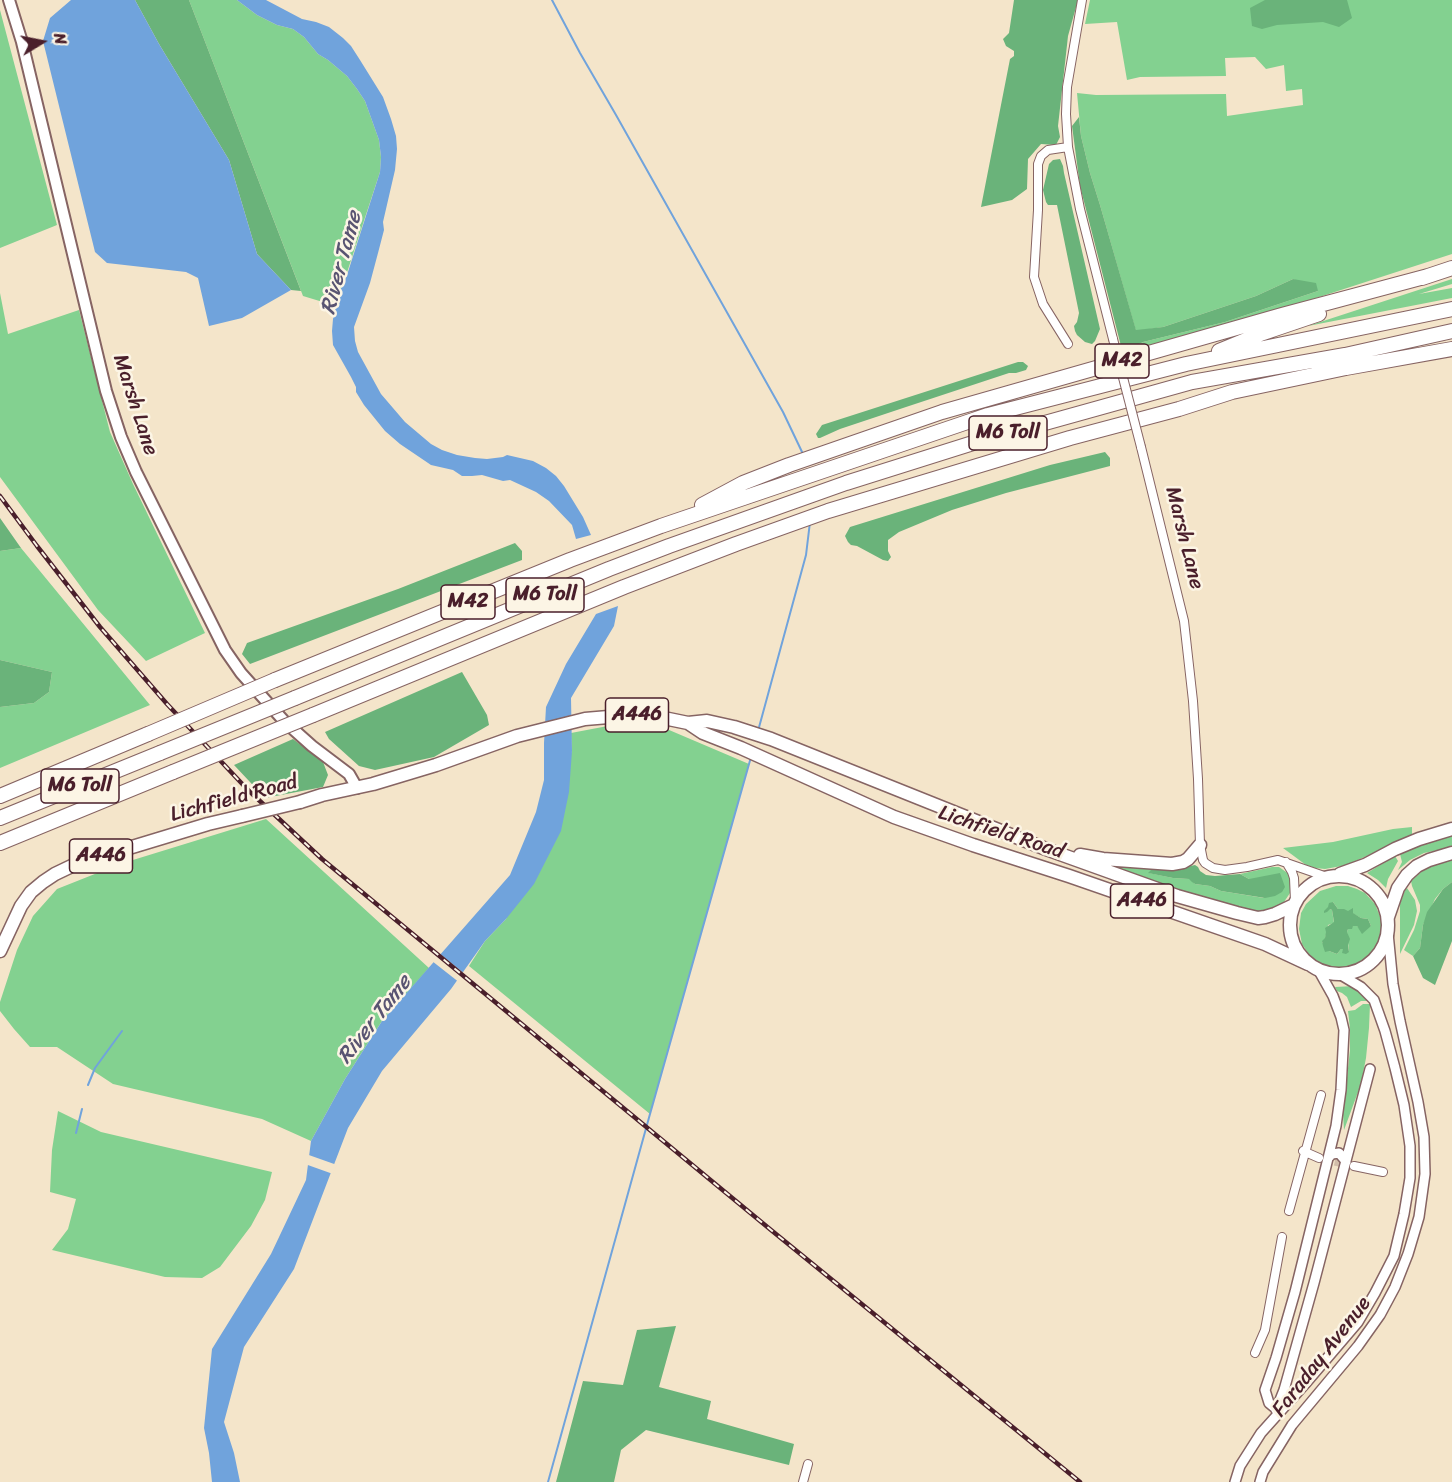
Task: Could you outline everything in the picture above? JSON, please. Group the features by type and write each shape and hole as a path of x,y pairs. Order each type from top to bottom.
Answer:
{"highway":[{"name":"M42","path":"0,796 275,680 661,526 988,415 1186,364 1263,333 1452,268"},
{"name":"M42","path":"661,526 743,483 942,412 1428,276"},
{"path":"1186,364 1452,309"},
{"name":"M6 Toll","path":"0,818 609,569 846,483 974,443 1192,382 1345,355 1452,331"},
{"name":"M42","path":"0,843 624,587 828,511 1232,392 1452,349"},
{"path":"1179,409 1452,358"},
{"name":"Lichfield Road","path":"0,951 21,906 31,892 55,874 78,863 208,824 373,784 436,765 517,736 585,719 632,714 688,723 706,721 745,730 1046,849 1166,892 1237,914 1257,918 1265,917 1295,903"},
{"name":"Lichfield Road","path":"688,723 703,733 894,817 1265,944 1308,964"},
{"path":"1330,877 1353,878 1371,887 1385,906 1388,917 1388,933 1375,959 1368,966 1341,975 1319,971 1308,964 1295,948 1290,921 1295,903 1315,882 1365,865 1419,839 1452,829"},
{"path":"1046,849 1103,860 1172,864 1188,859 1200,845"},
{"path":"1388,917 1398,888 1407,875 1417,866 1452,853"}],"main road":[{"name":"Marsh Lane","path":"9,0 22,42 106,391 136,472 212,624 241,673 284,721 349,774 357,788"},
{"path":"337,765 345,790"}],"street":[{"name":"Marsh Lane","path":"1082,0 1067,87 1068,147 1080,209 1184,621 1194,712 1200,845"},
{"path":"1068,147 1048,150 1041,156 1038,164 1034,277 1048,313 1068,344"},
{"path":"1200,845 1205,863 1219,869 1247,867 1278,860 1330,877"},
{"path":"1286,862 1294,878 1295,903"},
{"name":"Faraday Avenue","path":"1260,1482 1263,1472 1292,1425 1358,1346 1380,1315 1395,1287 1419,1217 1425,1174 1424,1137 1393,984 1388,933"},
{"name":"Faraday Avenue","path":"1278,1411 1269,1403 1265,1390 1295,1292 1324,1158 1336,1126 1341,1090 1344,1030 1334,999 1319,971"},
{"name":"Faraday Avenue","path":"1235,1482 1240,1466 1261,1433 1358,1322 1394,1256 1404,1214 1410,1178 1410,1146 1404,1105 1395,1068 1374,1000 1361,987 1341,975"},
{"name":"Faraday Avenue","path":"1278,1411 1350,1164 1370,1070"},
{"path":"1289,1211 1321,1095"},
{"path":"1304,1151 1324,1158 1339,1153 1350,1164 1383,1172"},
{"path":"1255,1353 1265,1330 1282,1237"},
{"path":"803,1482 808,1464"}],"green space":[{"path":"135,0 189,0 301,291 291,290 257,254 229,160"},
{"path":"189,0 237,0 257,15 277,25 293,29 304,37 318,54 347,76 365,101 379,140 380,172 336,306 303,296"},
{"path":"1014,0 1078,0 1068,36 1058,126 1060,137 1056,145 1041,144 1028,159 1027,189 1012,200 981,207 1010,59 1014,56 1014,51 1006,46 1003,39 1009,33"},
{"path":"1090,0 1452,0 1452,254 1307,301 1158,344 1128,350 1143,342 1225,322 1318,291 1293,279 1256,296 1163,327 1136,331 1090,173 1081,136 1077,93 1096,95 1226,94 1227,116 1303,105 1302,89 1286,91 1284,65 1266,69 1255,57 1225,58 1226,76 1140,77 1127,80 1117,22 1085,24"},
{"path":"1265,0 1347,0 1352,18 1339,27 1323,22 1277,25 1262,29 1252,26 1250,8"},
{"path":"0,10 57,225 0,248"},
{"path":"1079,117 1090,173 1136,330 1163,327 1256,296 1293,279 1316,283 1318,291 1225,322 1143,342 1128,350 1121,346 1080,186 1072,126"},
{"path":"1060,159 1100,329 1092,344 1085,342 1075,331 1074,326 1079,313 1057,205 1048,205 1043,190 1049,164 1053,160"},
{"path":"1452,279 1452,284 1419,294 1452,288 1452,298 1308,326"},
{"path":"0,293 8,334 79,310 110,432 205,633 146,661 98,610 0,477"},
{"path":"1023,362 1028,366 1026,370 1009,373 840,429 820,438 816,434 822,425"},
{"path":"1105,452 1110,458 1110,466 1006,493 952,510 899,532 888,540 888,551 891,557 888,561 851,545 845,536 850,527 1050,465"},
{"path":"0,518 21,548 0,551"},
{"path":"515,543 522,551 522,560 250,664 242,654 247,643 398,589"},
{"path":"21,548 150,705 0,768 0,707 34,703 49,692 52,672 0,660 0,551"},
{"path":"0,660 52,672 49,692 34,703 0,707"},
{"path":"462,672 487,715 489,725 434,757 375,770 359,766 329,739 325,732"},
{"path":"655,724 749,764 650,1114 469,966 485,941 506,919 572,751 571,733 613,725"},
{"path":"293,739 323,762 328,775 323,787 265,798 234,765"},
{"path":"266,819 429,968 382,1021 345,1079 311,1141 262,1119 113,1084 57,1047 30,1047 0,1011 0,1002 17,950 33,916 57,889 120,864"},
{"path":"1412,827 1412,835 1347,865 1325,869 1306,865 1283,848 1333,842"},
{"path":"1452,835 1452,847 1424,853 1410,860 1398,870 1402,862 1400,854"},
{"path":"1395,856 1398,861 1388,879 1386,888 1367,873"},
{"path":"1452,859 1452,882 1435,899 1423,925 1420,948 1413,956 1404,950 1420,911 1411,881 1433,865"},
{"path":"1102,864 1173,869 1149,873 1190,879 1195,884 1210,886 1221,891 1264,898 1249,879 1240,874 1279,867 1292,878 1292,890 1278,907 1263,912 1254,911 1195,896"},
{"path":"1195,865 1206,875 1215,876 1240,874 1249,879 1280,873 1285,887 1275,896 1265,898 1221,891 1210,886 1195,884 1189,879 1148,873 1151,870 1177,869"},
{"path":"1452,882 1452,941 1435,985 1423,978 1413,956 1420,948 1427,912 1443,889"},
{"path":"1336,886 1348,886 1365,893 1375,904 1381,919 1381,936 1374,952 1363,962 1348,968 1324,966 1310,956 1302,944 1299,929 1301,913 1306,904 1320,891","holes":["1333,902 1338,909 1368,919 1371,926 1360,929 1353,926 1348,929 1349,952 1341,949 1337,954 1329,951 1322,942 1325,939 1328,925 1334,923 1330,909"]},
{"path":"1407,888 1415,900 1417,911 1414,925 1400,954 1400,904"},
{"path":"1333,902 1338,909 1348,911 1353,908 1353,913 1368,919 1371,926 1362,934 1357,926 1348,929 1349,952 1346,954 1342,953 1343,949 1337,954 1325,952 1323,946 1325,928 1334,922 1332,910 1324,913 1324,911 1329,903"},
{"path":"1354,986 1369,1001 1361,1001 1351,1007 1347,997 1335,987"},
{"path":"1363,1004 1370,1004 1366,1058 1361,1084 1344,1130 1343,1114 1350,1050 1348,1011 1355,1010"},
{"path":"58,1111 101,1132 272,1172 265,1200 251,1226 220,1267 202,1278 165,1277 52,1250 68,1229 76,1199 50,1192 52,1150"},
{"path":"676,1326 659,1387 711,1401 707,1419 794,1444 789,1465 646,1430 621,1450 614,1482 556,1482 583,1381 623,1385 637,1330"}],"water":[{"path":"71,0 135,0 229,160 257,254 291,290 242,318 209,326 198,278 186,272 107,263 95,252 43,41 50,18"},
{"path":"237,0 266,0 302,19 329,27 351,46 383,97 396,136 395,170 378,253 354,327 358,352 381,394 405,422 431,444 442,450 457,455 487,459 507,455 533,461 546,468 564,486 591,535 576,539 572,525 549,501 510,480 503,481 482,475 462,476 453,470 431,465 385,431 364,405 333,345 332,331 339,293 347,275 380,172 379,140 365,101 347,76 318,54 304,37 293,29 277,25 257,15"},
{"path":"618,606 614,626 571,698 572,751 569,792 561,831 534,884 485,941 451,989 382,1071 348,1128 294,1269 244,1347 224,1422 240,1482 212,1482 204,1428 212,1349 271,1254 306,1180 311,1141 345,1079 382,1021 510,875 536,812 544,780 546,707 566,664 596,614"}],"pier":[{"path":"439,953 466,975 460,983 432,961"},
{"path":"306,1154 337,1165 333,1174 305,1164"}],"waterway":[{"path":"552,0 783,412 803,454"},
{"path":"758,731 806,555 810,522"},
{"path":"548,1482 751,757"},
{"path":"88,1085 95,1068 122,1031"},
{"path":"76,1133 82,1109"}],"tunnel":[{"path":"1323,1159 1350,1165"}],"railway":[{"path":"0,496 100,627 167,704 247,789 322,859 1080,1482"}],"water label":[{"name":"River Tame","path":"342,263"},
{"name":"River Tame","path":"375,1020"}]}
